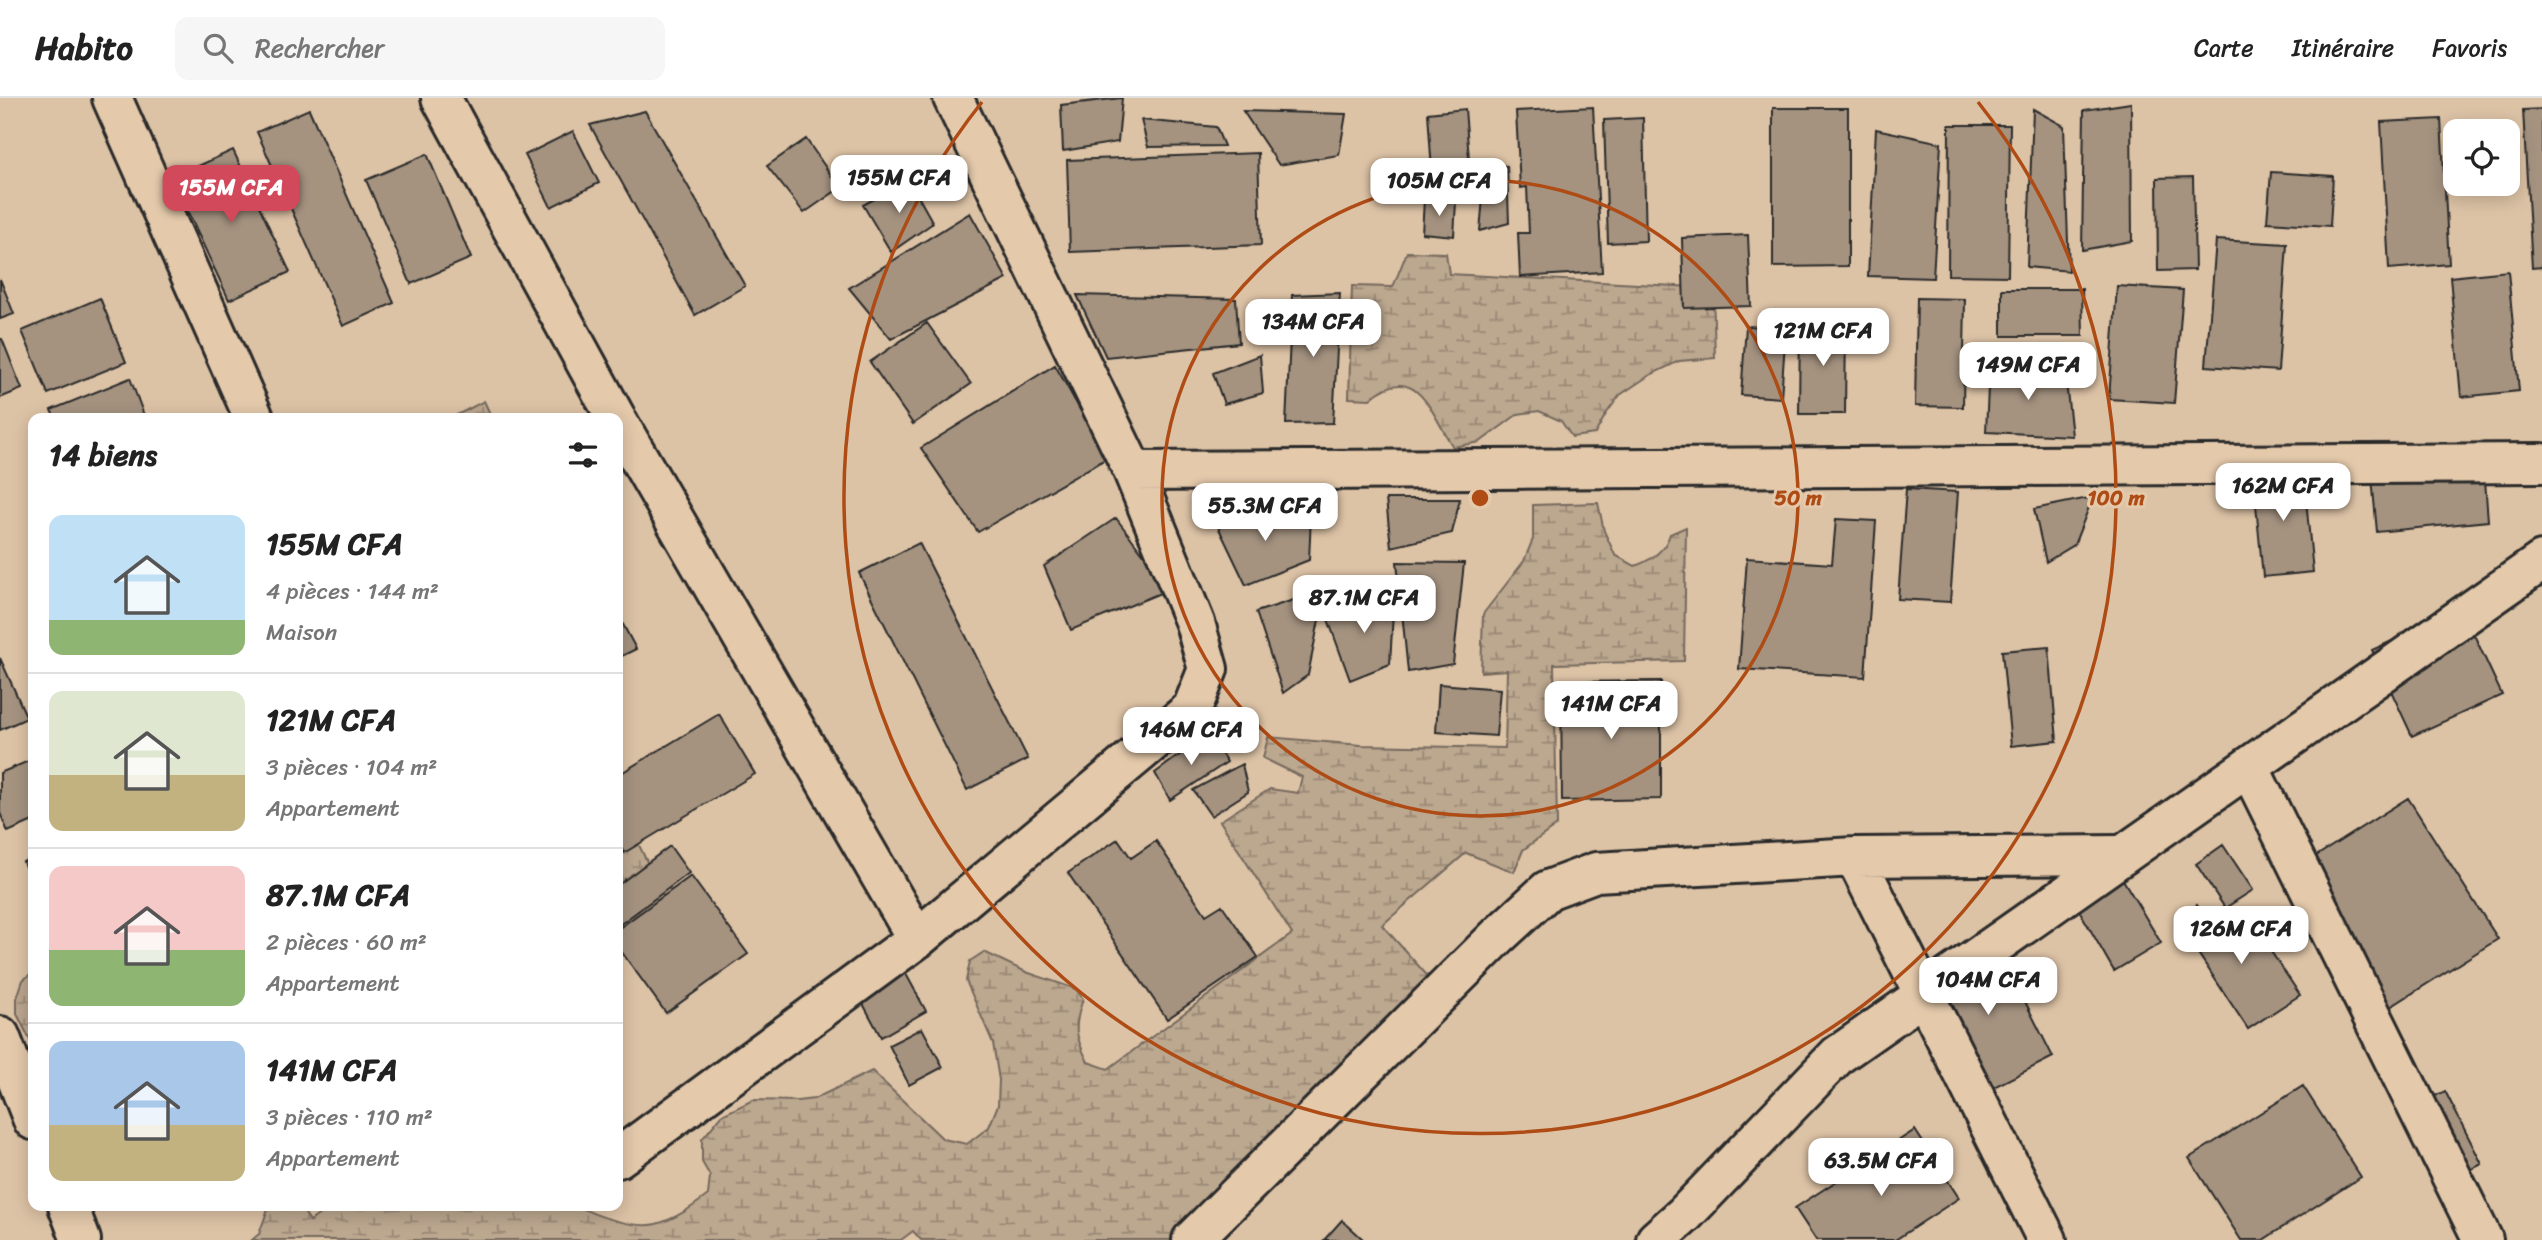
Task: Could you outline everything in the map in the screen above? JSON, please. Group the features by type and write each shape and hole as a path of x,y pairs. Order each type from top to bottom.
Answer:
{"street":[{"path":"112,98 252,413"},
{"path":"441,98 613,413"},
{"path":"623,1154 917,939 1192,709 1208,669 1195,623 1133,471 953,98"},
{"path":"623,430 917,939"},
{"path":"1133,471 2542,463"},
{"path":"1656,1240 1684,1215 1838,1055 2542,561"},
{"path":"2249,767 2483,1240"},
{"path":"1192,1240 1499,935 1548,890 1596,872 1855,857 2123,855"},
{"path":"1855,857 2047,1240"},
{"path":"0,1036 28,1107"},
{"path":"70,1211 81,1240"}],"green space":[{"path":"1407,252 1446,253 1449,274 1713,288 1715,358 1679,361 1650,375 1620,395 1595,434 1572,437 1561,421 1539,411 1518,414 1480,442 1453,447 1429,406 1411,388 1399,385 1386,388 1370,399 1349,398 1352,286 1393,287"},
{"path":"484,401 490,413 461,413"},
{"path":"1598,503 1604,531 1615,555 1635,566 1657,554 1670,534 1686,527 1684,661 1554,664 1557,825 1523,850 1514,872 1466,853 1382,925 1441,991 1200,1240 921,1240 913,1231 901,1240 252,1240 259,1234 267,1211 303,1211 310,1221 324,1211 589,1211 616,1221 638,1225 656,1224 677,1216 708,1195 710,1176 702,1162 702,1139 722,1115 753,1100 814,1099 872,1071 943,1139 967,1144 989,1127 998,1105 999,1080 993,1043 966,981 970,961 984,952 1026,972 1076,989 1083,999 1077,1025 1080,1045 1088,1062 1108,1069 1292,934 1220,821 1270,789 1298,793 1302,777 1263,758 1268,737 1361,745 1505,748 1507,670 1481,672 1483,614 1524,561 1533,539 1533,505"},
{"path":"623,811 669,908 623,940"},
{"path":"28,976 28,1036 17,1014 17,998 23,980"}],"building":[{"path":"1122,98 1118,142 1063,151 1061,105"},
{"path":"2131,103 2132,241 2082,250 2084,110"},
{"path":"1593,107 1602,272 1520,277 1518,233 1529,233 1527,187 1520,188 1516,111"},
{"path":"1773,108 1848,108 1848,266 1773,267"},
{"path":"309,109 394,303 343,326 257,132"},
{"path":"1465,109 1471,183 1433,186 1428,113"},
{"path":"2033,109 2064,126 2069,271 2027,267"},
{"path":"2542,109 2542,267 2532,268 2523,110"},
{"path":"645,111 745,286 695,315 590,125"},
{"path":"1243,111 1346,114 1339,155 1279,165"},
{"path":"1643,118 1646,241 1608,243 1604,120"},
{"path":"2441,119 2443,196 2445,196 2449,264 2389,269 2381,122"},
{"path":"1141,120 1216,127 1224,146 1148,147"},
{"path":"1949,125 2010,125 2008,276 1948,275"},
{"path":"1876,129 1941,143 1933,278 1868,276"},
{"path":"573,131 599,183 551,207 525,155"},
{"path":"806,139 840,188 804,213 767,166"},
{"path":"233,150 290,272 229,300 172,178"},
{"path":"1258,153 1261,245 1070,252 1067,160"},
{"path":"427,154 471,258 411,284 366,180"},
{"path":"1486,164 1507,166 1509,223 1480,231"},
{"path":"2271,172 2333,176 2330,226 2267,222"},
{"path":"2193,177 2195,270 2158,271 2157,178"},
{"path":"909,180 933,223 891,252 863,205"},
{"path":"1424,200 1456,202 1454,236 1422,233"},
{"path":"970,213 1007,279 891,339 849,288"},
{"path":"1748,235 1751,306 1684,308 1682,238"},
{"path":"2216,240 2287,244 2278,371 2206,366"},
{"path":"2508,271 2519,391 2461,397 2450,277"},
{"path":"0,279 14,314 0,319"},
{"path":"2117,286 2183,290 2174,403 2109,399"},
{"path":"2002,289 2082,289 2083,336 2002,336"},
{"path":"1340,293 1333,423 1286,424 1292,295"},
{"path":"1077,295 1236,299 1239,343 1106,357"},
{"path":"100,298 126,362 48,394 22,331"},
{"path":"1917,298 1965,299 1963,407 1915,406"},
{"path":"1800,322 1846,322 1845,414 1799,414"},
{"path":"927,323 971,384 913,424 870,362"},
{"path":"1746,326 1786,328 1781,398 1741,395"},
{"path":"0,339 22,389 0,398"},
{"path":"1260,355 1263,393 1224,404 1213,373"},
{"path":"1055,365 1107,458 978,532 921,448"},
{"path":"1989,365 2065,373 2072,436 1986,432"},
{"path":"130,378 143,413 52,413 51,410"},
{"path":"2484,466 2488,521 2377,532 2372,478"},
{"path":"2303,469 2313,572 2263,577 2253,474"},
{"path":"1906,489 1958,492 1950,602 1898,599"},
{"path":"2093,497 2074,545 2046,562 2034,509"},
{"path":"1386,499 1460,499 1452,533 1391,547"},
{"path":"1212,514 1311,516 1309,560 1246,585"},
{"path":"1116,518 1170,589 1071,630 1044,566"},
{"path":"1836,519 1876,521 1865,677 1739,669 1747,558 1832,564"},
{"path":"919,543 1028,759 967,790 859,573"},
{"path":"1397,562 1464,563 1453,664 1408,672"},
{"path":"1325,590 1308,675 1283,693 1256,612"},
{"path":"1394,595 1390,664 1350,680 1325,611"},
{"path":"2462,609 2502,695 2412,736 2372,650"},
{"path":"623,624 636,649 623,656"},
{"path":"2049,647 2057,741 2011,746 2002,651"},
{"path":"0,658 27,718 0,730"},
{"path":"1661,681 1661,799 1562,801 1561,682"},
{"path":"1439,684 1500,689 1496,736 1436,732"},
{"path":"719,714 755,774 624,853 623,772"},
{"path":"1208,734 1227,762 1170,800 1155,773"},
{"path":"28,761 28,823 8,832 0,813 0,773"},
{"path":"1242,764 1248,792 1211,816 1193,790"},
{"path":"2408,798 2498,939 2373,1018 2283,877"},
{"path":"1118,839 1131,858 1156,841 1206,915 1222,905 1258,957 1167,1019 1068,873"},
{"path":"2223,845 2253,890 2225,908 2196,864"},
{"path":"670,846 689,873 623,922 623,881"},
{"path":"28,860 28,874 23,862"},
{"path":"2113,863 2161,943 2114,971 2067,889"},
{"path":"691,876 748,954 666,1013 623,954 623,925"},
{"path":"2197,905 2216,933 2246,914 2300,995 2248,1029 2176,920"},
{"path":"1995,942 2053,1057 1982,1093 1923,978"},
{"path":"898,959 926,1011 881,1037 855,989"},
{"path":"922,1028 943,1067 909,1085 889,1045"},
{"path":"2303,1086 2361,1177 2263,1240 2241,1240 2189,1158"},
{"path":"2445,1091 2482,1164 2448,1181 2411,1108"},
{"path":"1915,1130 1959,1198 1895,1240 1816,1240 1795,1208 1872,1158 1880,1169 1902,1155 1895,1143"},
{"path":"1342,1220 1364,1240 1324,1240"}]}
